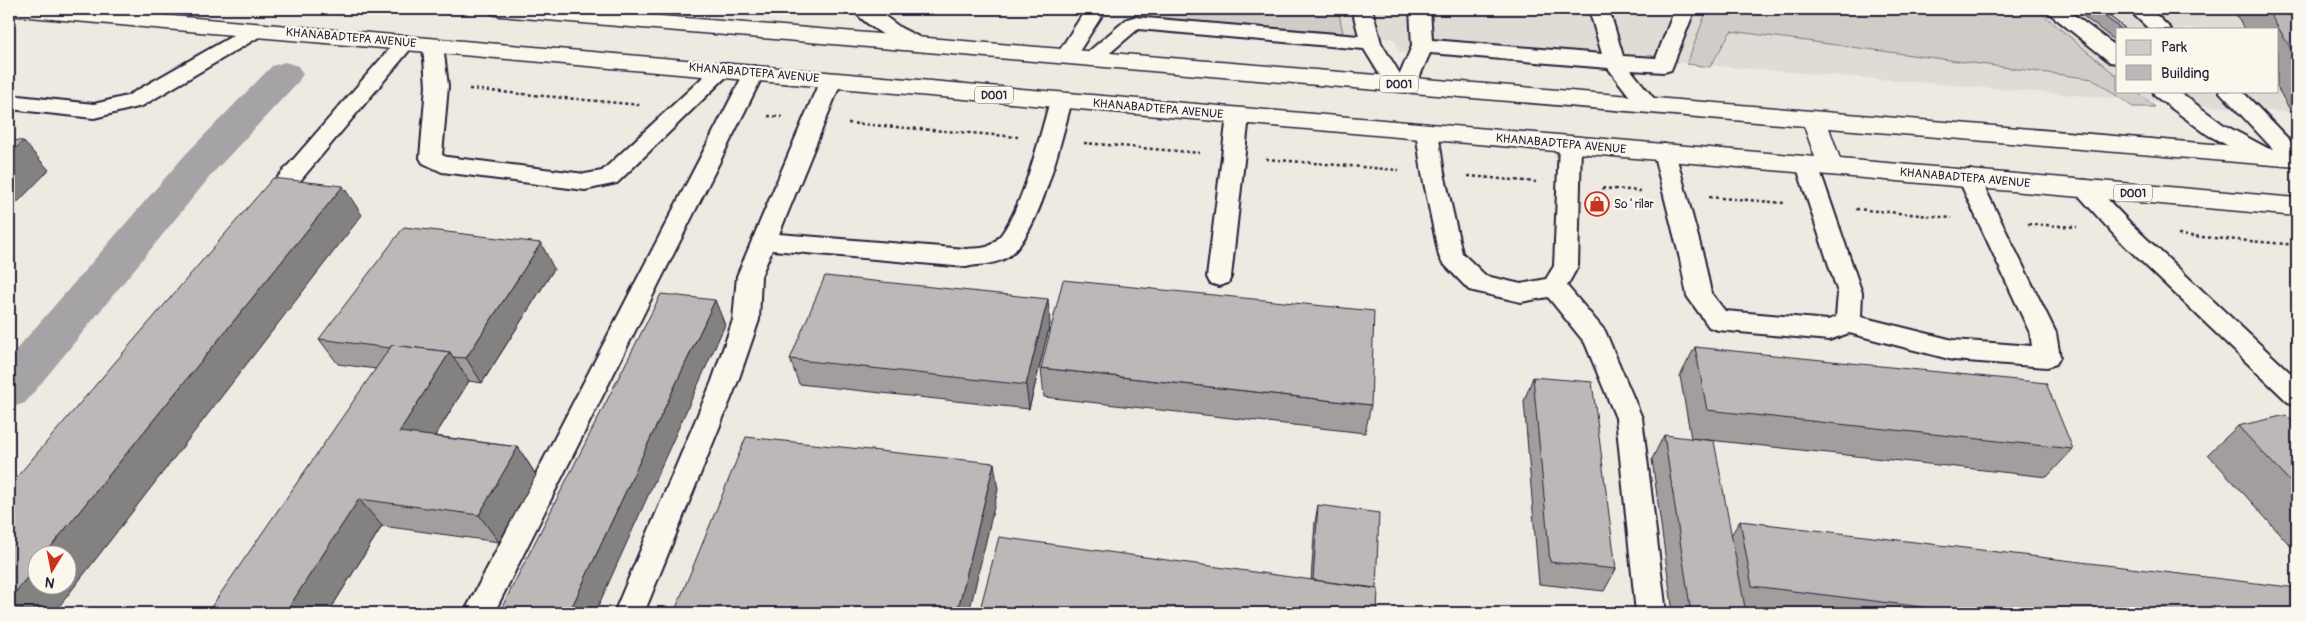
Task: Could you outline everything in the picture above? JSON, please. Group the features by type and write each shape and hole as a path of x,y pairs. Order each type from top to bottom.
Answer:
{"highway":[{"name":"KHANABADTEPA AVENUE","path":"18,9 2297,207"},
{"name":"D001","path":"500,9 531,22 579,15 2295,159"},
{"path":"531,22 531,42 536,46 561,56"},
{"path":"1813,118 1819,165"}],"lane":[{"path":"863,9 894,32 916,43"},
{"path":"1066,56 1096,9"},
{"path":"1362,9 1370,43 1401,84 1422,46 1420,9"},
{"path":"1600,9 1614,62 1648,105"},
{"path":"1422,46 1664,65 1685,9"},
{"path":"2054,9 2116,56"},
{"path":"2138,9 2160,28"},
{"path":"1091,58 1137,16 1370,43"},
{"path":"9,102 94,111 134,101 257,30"},
{"path":"253,220 406,42"},
{"path":"433,45 437,86 431,158 442,164 585,182 609,177 723,70"},
{"path":"479,613 754,73"},
{"path":"629,613 725,381 746,320 749,276 831,80"},
{"path":"2164,92 2216,130 2265,156"},
{"path":"2230,92 2295,159"},
{"path":"764,241 966,258 996,252 1014,236 1028,205 1061,101"},
{"path":"1219,277 1238,116"},
{"path":"1427,132 1433,173 1451,256 1478,284 1521,293 1554,287 1566,266 1570,144"},
{"path":"1664,152 1692,260 1699,296 1718,320 1829,330 1848,323 1953,350 2047,357 2043,333 1970,178"},
{"path":"1819,165 1822,206 1850,293 1848,323"},
{"path":"2083,188 2124,231 2297,395"},
{"path":"1554,287 1596,338 1628,418 1651,613"}],"path":[{"path":"437,86 681,108"},
{"path":"732,113 1990,221 2297,245"}],"shaded area":[{"path":"1015,9 2287,9 2297,14 2297,113 1631,59 1607,69 1400,52 1394,39"}],"green space":[{"path":"1162,9 1338,9 1343,33 1157,18"},
{"path":"1707,9 2036,9 2116,75 2116,92 2137,92 2155,107 2133,107 2093,79 1731,31 1710,67 1687,64"}],"building":[{"path":"2095,9 2100,9 2125,28 2120,28"},
{"path":"2267,9 2289,9 2297,20 2297,59"},
{"path":"9,140 23,141 9,155"},
{"path":"273,178 343,186 53,544 28,544 28,576 9,600 9,486"},
{"path":"404,227 541,243 466,358 453,357 450,352 392,345 390,348 319,339"},
{"path":"825,276 1048,299 1026,385 790,359"},
{"path":"1063,280 1374,311 1371,405 1041,368"},
{"path":"661,294 715,300 569,613 499,613"},
{"path":"392,345 450,352 399,432 518,447 479,515 359,499 285,613 207,613"},
{"path":"1695,347 2046,383 2073,449 1707,410"},
{"path":"1533,377 1592,382 1616,569 1550,562"},
{"path":"2286,415 2297,426 2297,489 2238,426"},
{"path":"1664,435 1714,441 1746,613 1691,613"},
{"path":"746,437 994,463 957,613 674,613"},
{"path":"1318,505 1379,513 1376,588 1313,580"},
{"path":"1740,521 2297,588 2297,613 1971,613 1752,586"},
{"path":"999,537 1378,589 1377,613 979,613"}],"waterway":[{"path":"9,390 199,164 285,74"}],"place":[{"name":"Soʻrilar","path":"1597,204"}]}
